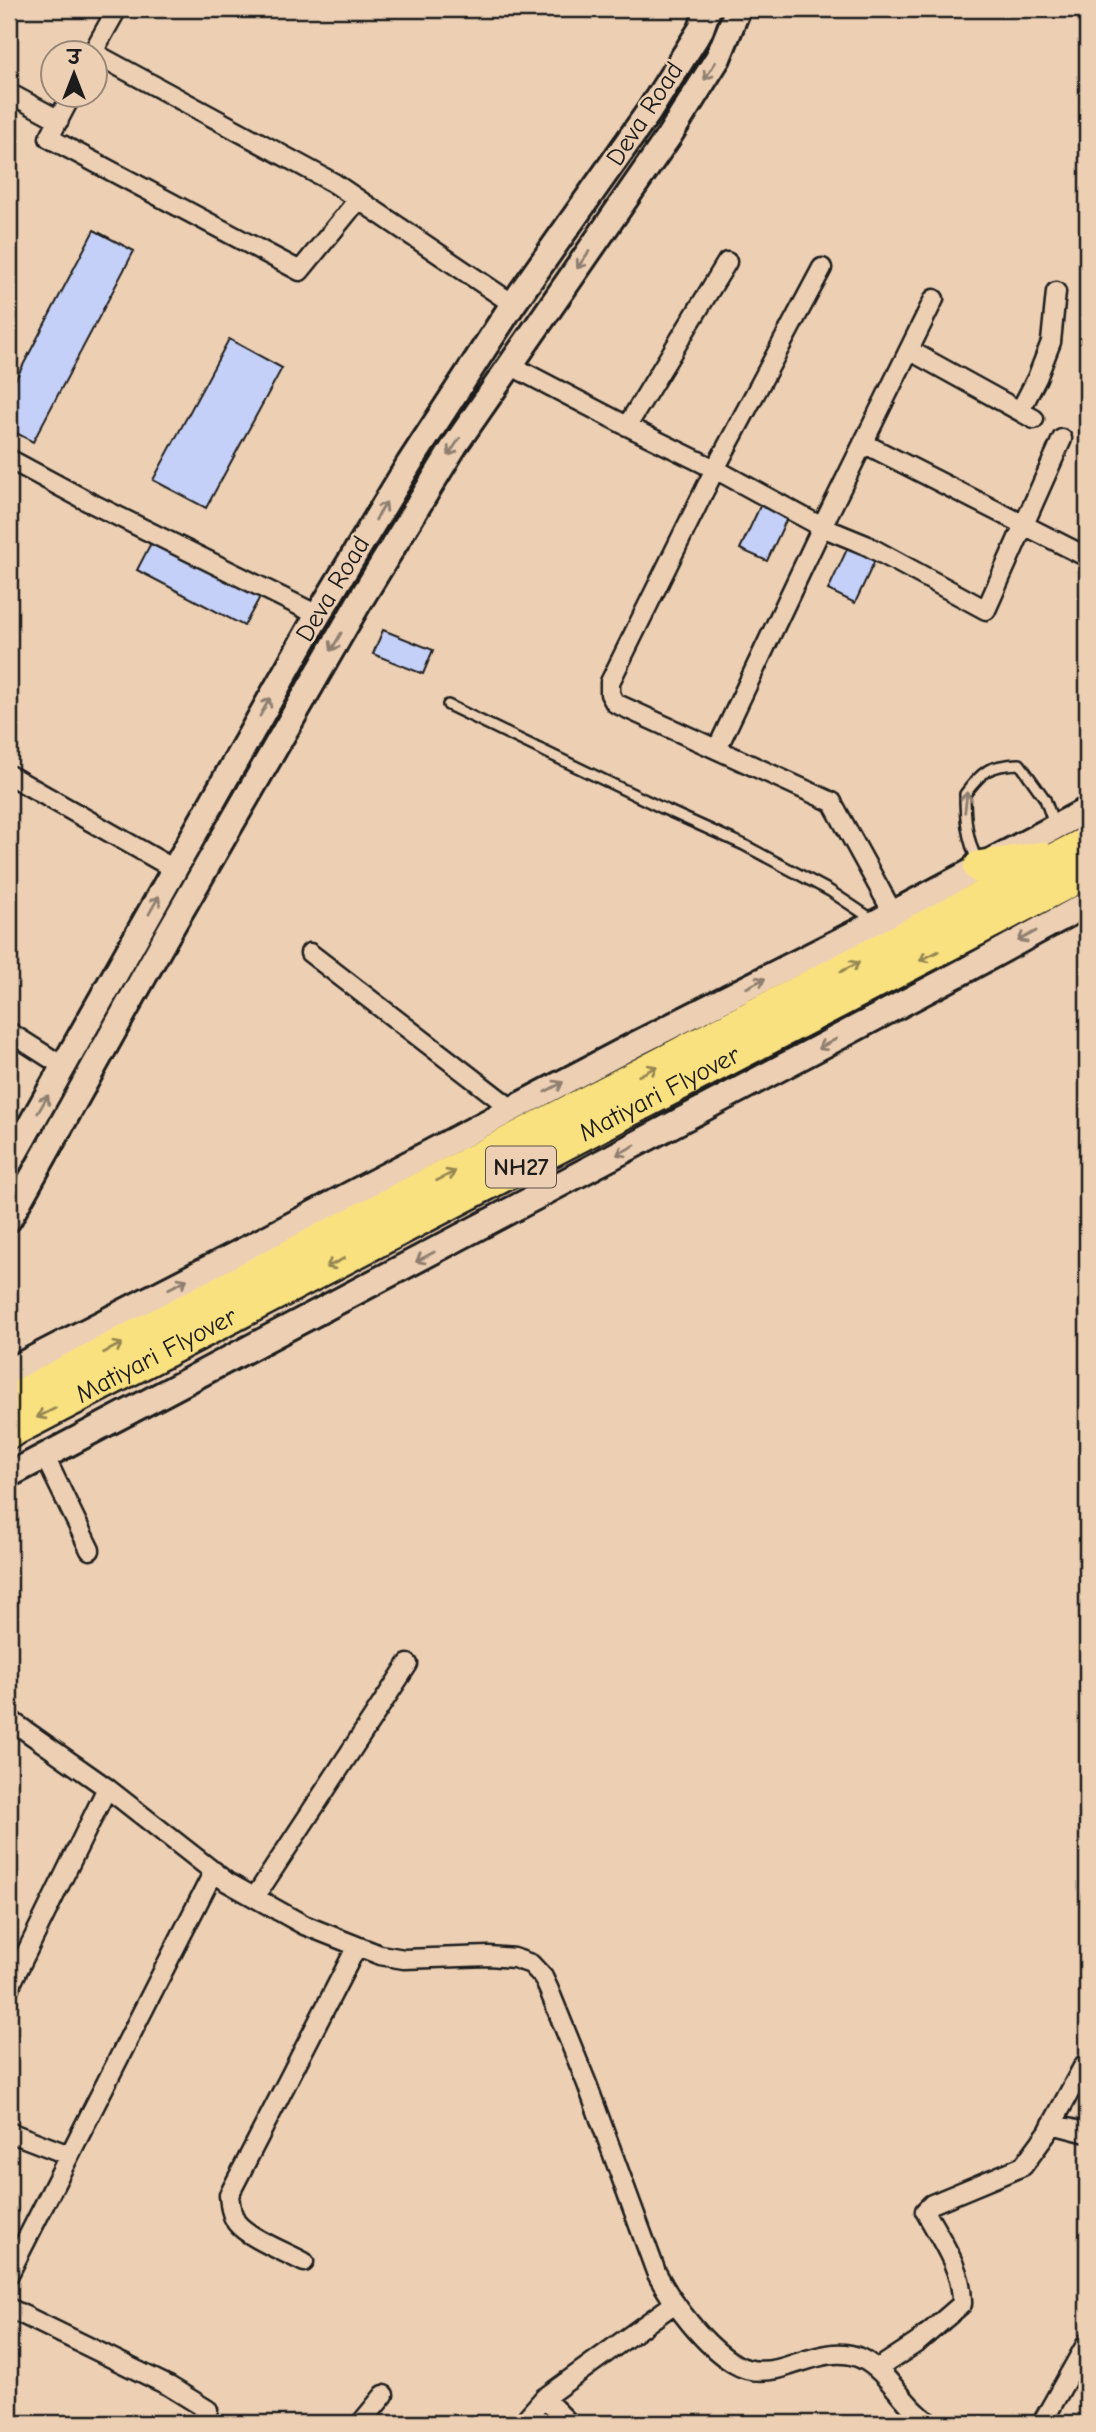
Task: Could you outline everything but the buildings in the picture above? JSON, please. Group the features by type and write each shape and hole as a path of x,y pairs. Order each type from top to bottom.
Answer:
{"highway":[{"path":"981,867 1074,849"},
{"name":"Matiyari Flyover","path":"9,1432 1025,891 1074,849"},
{"name":"Matiyari Flyover","path":"9,1402 1025,891"}],"main road":[{"name":"Deva Road","path":"9,1163 318,615 409,464 513,304 648,113 701,29 708,9"},
{"name":"Deva Road","path":"9,1219 166,937 358,604 455,445 669,135 718,58 738,9"},
{"path":"1074,849 1087,810"},
{"path":"9,1371 981,867"},
{"path":"9,1475 952,978 1087,904"}],"street":[{"path":"101,38 117,9"},
{"path":"108,61 334,184 513,304"},
{"path":"9,93 59,120"},
{"path":"65,108 50,138 300,271 357,201"},
{"path":"627,426 727,262"},
{"path":"822,268 715,468 610,682 610,694 615,703 832,803 885,918"},
{"path":"908,350 1027,415 1051,342 1056,292"},
{"path":"717,748 933,299"},
{"path":"510,365 715,468 822,527 866,545 986,610 1062,439"},
{"path":"863,443 1087,557"},
{"path":"9,458 89,502 318,615"},
{"path":"9,775 174,869"},
{"path":"310,953 512,1110"},
{"path":"9,1032 64,1067"},
{"path":"45,1457 90,1550"},
{"path":"255,1898 408,1664"},
{"path":"9,1719 107,1788 227,1882 304,1925 380,1955 404,1959 489,1956 514,1958 531,1964 543,1977 587,2084 656,2272 666,2291 710,2344 728,2360 746,2369 761,2371 823,2355 841,2354 859,2358 877,2369 912,2409 930,2423"},
{"path":"9,1988 107,1788"},
{"path":"10,2271 214,1871"},
{"path":"304,2262 237,2224 229,2195 357,1946"},
{"path":"877,2369 918,2342 962,2304 963,2288 956,2270 925,2211 932,2204 1023,2166 1052,2124 1087,2064"},
{"path":"1052,2124 1087,2133"},
{"path":"9,2132 69,2155"},
{"path":"522,2423 544,2398 675,2303"},
{"path":"9,2308 169,2386 208,2410 199,2423"},
{"path":"1042,2423 1087,2343"},
{"path":"361,2423 384,2395"},
{"path":"544,2398 569,2423"}],"lane":[{"path":"448,705 744,845 885,918"},
{"path":"981,867 971,848 966,827 965,794 983,771 1005,765 1020,764 1045,799 1074,849"}]}
